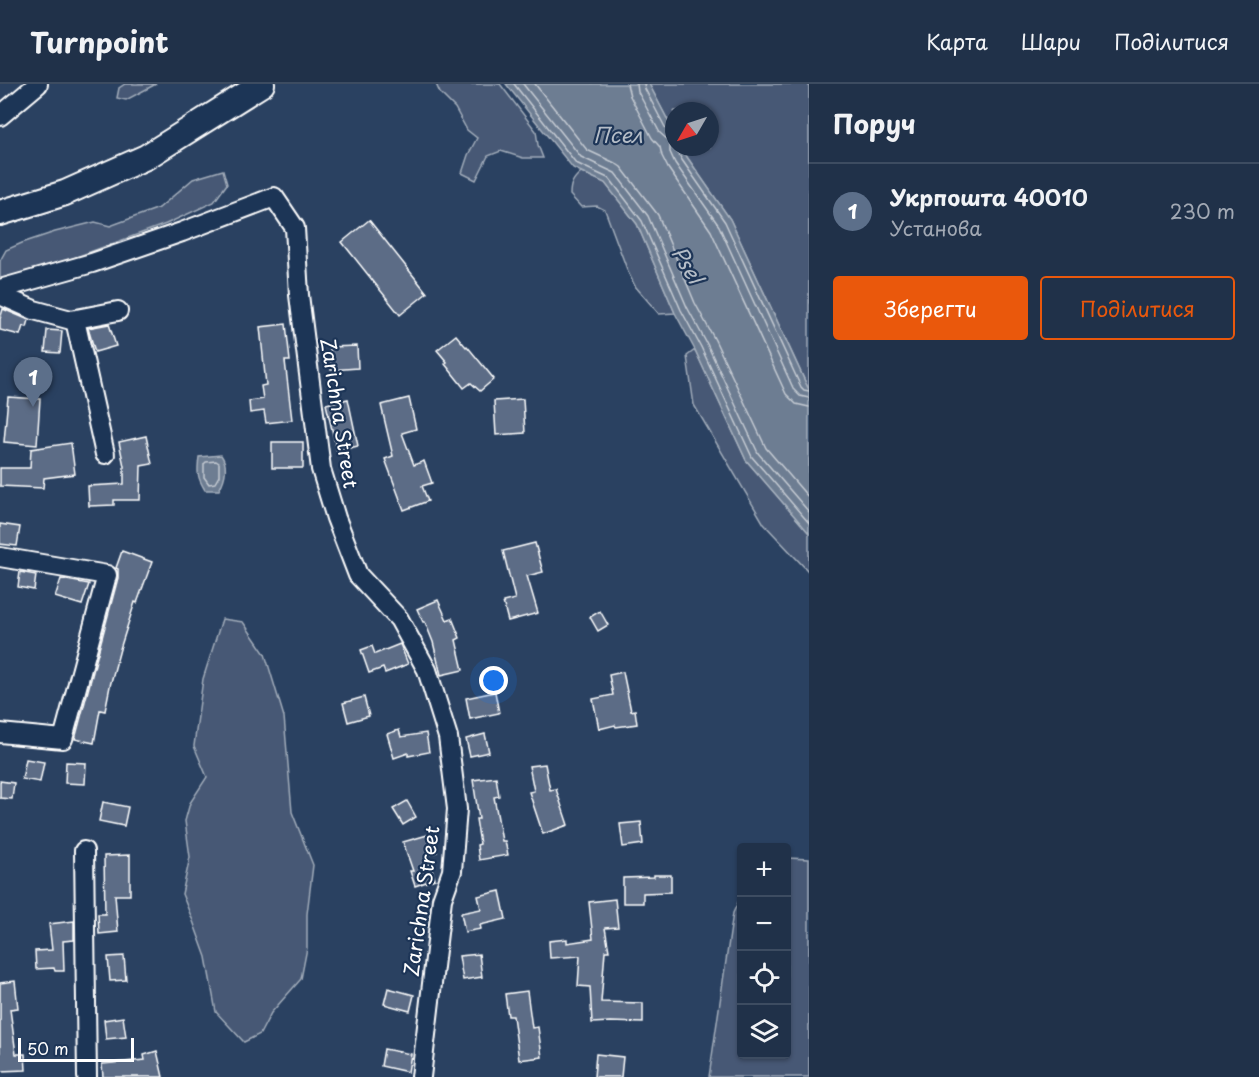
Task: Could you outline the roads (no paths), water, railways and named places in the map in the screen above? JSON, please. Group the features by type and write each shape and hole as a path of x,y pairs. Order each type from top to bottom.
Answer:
{"main road":[{"path":"0,213 65,193 146,157 262,84"}],"street":[{"path":"0,116 38,84"},
{"name":"Zarichna Street","path":"0,289 92,263 274,197 295,228 299,295 321,469 336,518 358,575 399,619 428,670 448,737 457,808 453,861 452,871 442,899 421,1077"},
{"path":"0,295 34,310 71,320 118,311"},
{"path":"75,320 105,454"},
{"path":"0,557 107,575 63,738 0,733"},
{"path":"84,851 87,1077"}],"water":[{"name":"Псел","path":"506,84 649,84 665,115 665,156 686,156 730,219 809,390 809,533 746,460 695,350 675,313 637,224 605,183 573,168"},
{"path":"221,455 225,468 221,486 219,490 205,490 198,474 199,457"}],"place":[{"name":"Укрпошта 40010","path":"33,407"}],"water label":[{"name":"Psel","path":"688,264"}]}
